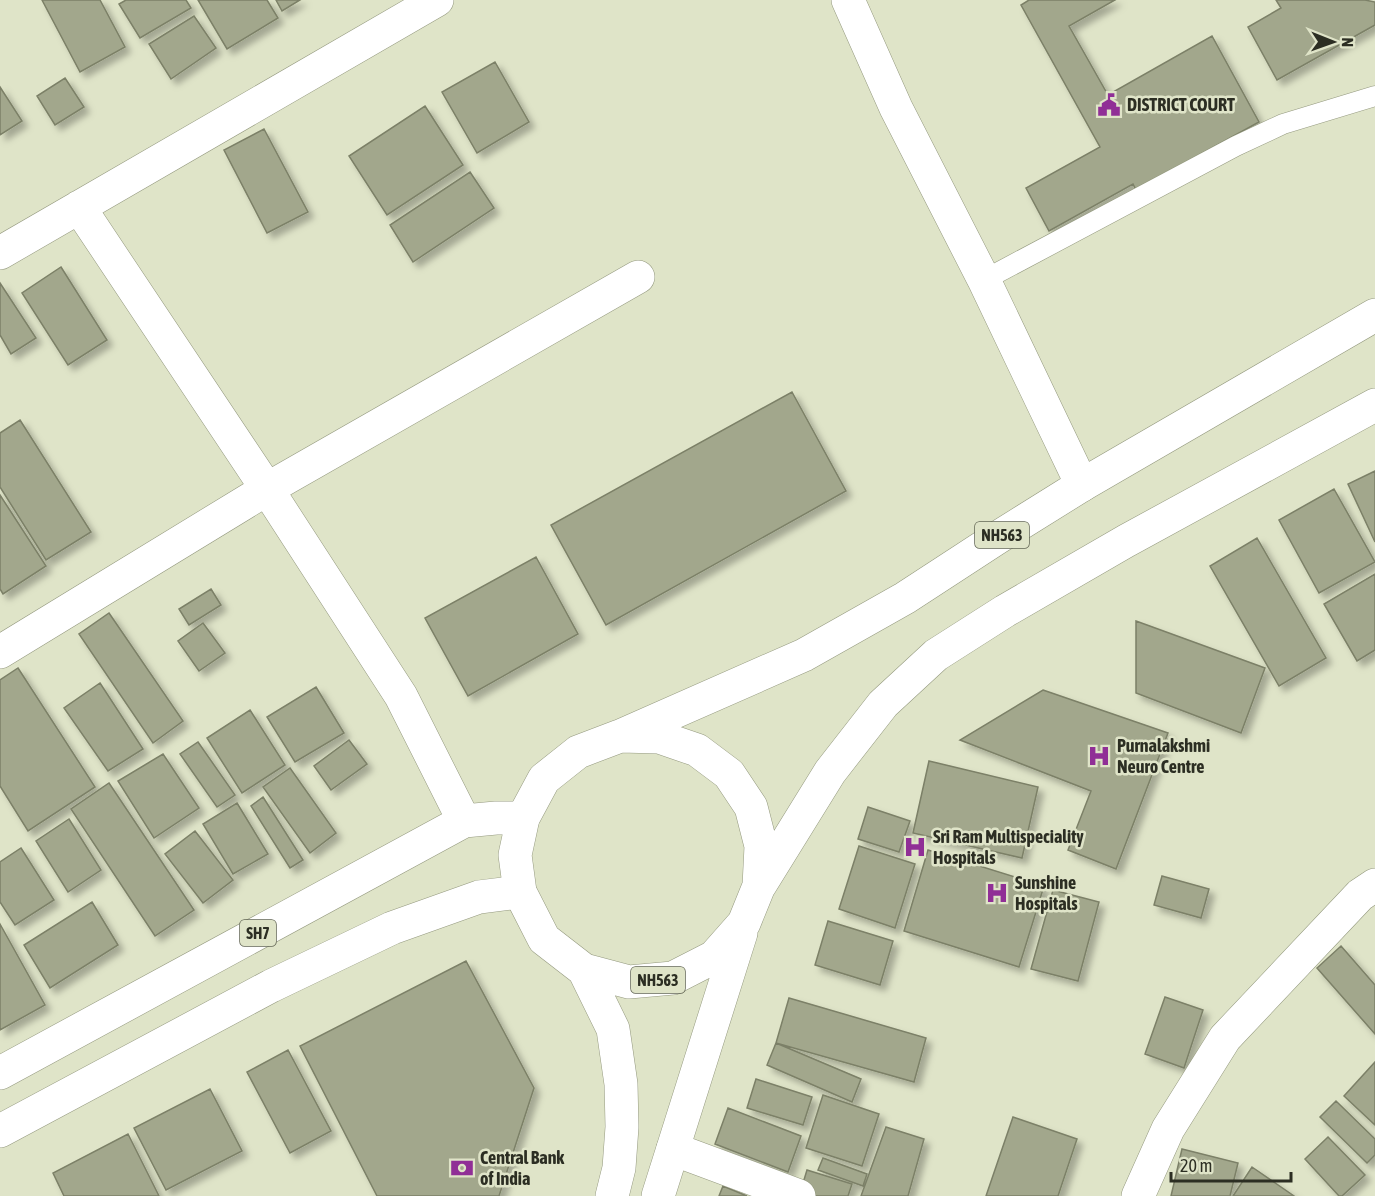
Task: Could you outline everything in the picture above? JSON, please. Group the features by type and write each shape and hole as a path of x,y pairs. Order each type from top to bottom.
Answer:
{"main road":[{"path":"0,253 437,0"},
{"path":"848,0 896,108 984,280 1082,485"},
{"path":"79,207 267,489 401,696 464,821"},
{"path":"0,652 267,489 638,277"},
{"name":"NH563","path":"744,923 714,957 673,978 629,982 584,970 544,939 520,892 515,855 523,818 544,779 578,752 620,736 804,655 905,598 1082,485 1375,315"},
{"name":"NH563","path":"658,1196 744,923 759,886 830,772 883,704 936,655 1005,611 1126,541 1375,405"},
{"name":"NH563","path":"620,736 660,737 697,750 729,774 751,807 761,846 759,886"},
{"name":"SH7","path":"0,1073 464,821 523,818"},
{"path":"1138,1196 1168,1129 1225,1038 1360,895 1375,885"},
{"path":"0,1131 271,986 392,928 479,897 520,892"},
{"name":"NH563","path":"584,970 613,1029 621,1084 622,1127 619,1168 612,1196"},
{"path":"673,1149 799,1196"}],"lane":[{"path":"984,280 1236,146 1283,124 1375,96"}],"building":[{"path":"42,0 100,0 125,47 80,72"},
{"path":"126,0 186,0 191,8 140,38 119,4"},
{"path":"198,0 267,0 278,18 227,49"},
{"path":"276,0 300,0 282,11"},
{"path":"1029,0 1115,0 1069,26 1108,95 1212,36 1259,122 1136,190 1133,184 1049,231 1026,188 1100,147 1021,5"},
{"path":"1276,0 1375,2 1375,25 1277,80 1248,27 1281,8"},
{"path":"194,16 216,48 171,79 149,44"},
{"path":"495,62 529,122 477,153 442,92"},
{"path":"65,78 84,107 55,125 37,96"},
{"path":"0,87 22,121 0,135"},
{"path":"425,106 463,165 387,215 349,156"},
{"path":"264,129 308,212 267,233 224,150"},
{"path":"470,172 494,208 413,262 390,225"},
{"path":"61,267 107,340 68,365 22,293"},
{"path":"0,283 36,338 11,354 0,335"},
{"path":"792,392 846,491 606,625 551,525"},
{"path":"20,420 91,532 46,560 0,487 0,433"},
{"path":"1375,471 1375,542 1348,484"},
{"path":"1334,489 1375,562 1319,593 1279,520"},
{"path":"0,495 46,566 3,594 0,589"},
{"path":"1257,538 1326,658 1279,686 1210,566"},
{"path":"536,557 578,634 468,696 425,618"},
{"path":"1375,574 1375,650 1357,661 1324,604"},
{"path":"211,589 221,605 189,625 179,609"},
{"path":"109,613 183,721 153,743 79,634"},
{"path":"1136,621 1265,668 1241,733 1136,693"},
{"path":"203,623 225,653 199,671 178,641"},
{"path":"18,668 95,787 28,831 0,786 0,680"},
{"path":"100,683 143,749 108,771 64,708"},
{"path":"316,687 344,733 295,762 267,717"},
{"path":"1043,690 1168,733 1116,869 1068,850 1091,791 960,740"},
{"path":"250,710 285,765 242,793 207,738"},
{"path":"349,740 367,764 331,790 314,766"},
{"path":"198,742 235,795 217,807 180,754"},
{"path":"163,754 199,808 154,838 118,781"},
{"path":"929,761 1038,787 1022,858 913,833"},
{"path":"290,768 336,833 310,853 263,787"},
{"path":"109,783 194,910 155,936 71,809"},
{"path":"263,797 303,860 290,868 251,806"},
{"path":"237,803 268,854 233,874 203,824"},
{"path":"868,807 910,821 899,852 858,839"},
{"path":"69,819 101,870 68,892 36,841"},
{"path":"195,831 233,880 203,903 165,854"},
{"path":"859,846 915,864 895,928 839,909"},
{"path":"21,848 54,900 15,925 0,902 0,862"},
{"path":"928,850 1044,886 1019,967 904,931"},
{"path":"1162,876 1209,889 1201,918 1154,905"},
{"path":"1053,890 1099,902 1078,981 1031,969"},
{"path":"92,902 118,945 50,988 24,945"},
{"path":"828,921 893,941 880,985 815,965"},
{"path":"0,924 45,1005 0,1030"},
{"path":"1341,946 1375,985 1375,1034 1317,968"},
{"path":"466,961 534,1088 499,1196 377,1196 300,1046"},
{"path":"1165,997 1203,1010 1184,1068 1145,1054"},
{"path":"789,998 926,1038 914,1082 776,1043"},
{"path":"776,1043 861,1079 852,1102 767,1065"},
{"path":"288,1050 331,1131 290,1153 247,1072"},
{"path":"1375,1062 1375,1125 1344,1096"},
{"path":"756,1079 812,1097 803,1125 747,1108"},
{"path":"210,1089 242,1151 166,1190 134,1128"},
{"path":"823,1095 879,1114 862,1166 806,1148"},
{"path":"1336,1101 1375,1139 1375,1155 1367,1163 1320,1117"},
{"path":"728,1108 801,1136 788,1172 715,1144"},
{"path":"1013,1117 1077,1139 1058,1196 986,1196"},
{"path":"886,1127 924,1139 908,1196 861,1196"},
{"path":"128,1134 159,1196 64,1196 53,1173"},
{"path":"1328,1137 1365,1175 1342,1196 1339,1196 1305,1159"},
{"path":"1182,1149 1238,1163 1230,1196 1171,1196"},
{"path":"823,1158 867,1174 863,1186 818,1170"},
{"path":"1252,1167 1294,1196 1233,1196"},
{"path":"807,1170 852,1184 848,1196 809,1196 800,1193"},
{"path":"723,1186 747,1196 719,1196"}],"place":[{"name":"DISTRICT COURT","path":"1109,105"},
{"name":"Purnalakshmi Neuro Centre","path":"1099,756"},
{"name":"Sri Ram Multispeciality Hospitals","path":"915,847"},
{"name":"Sunshine Hospitals","path":"997,893"},
{"name":"Central Bank of India","path":"462,1168"}]}
